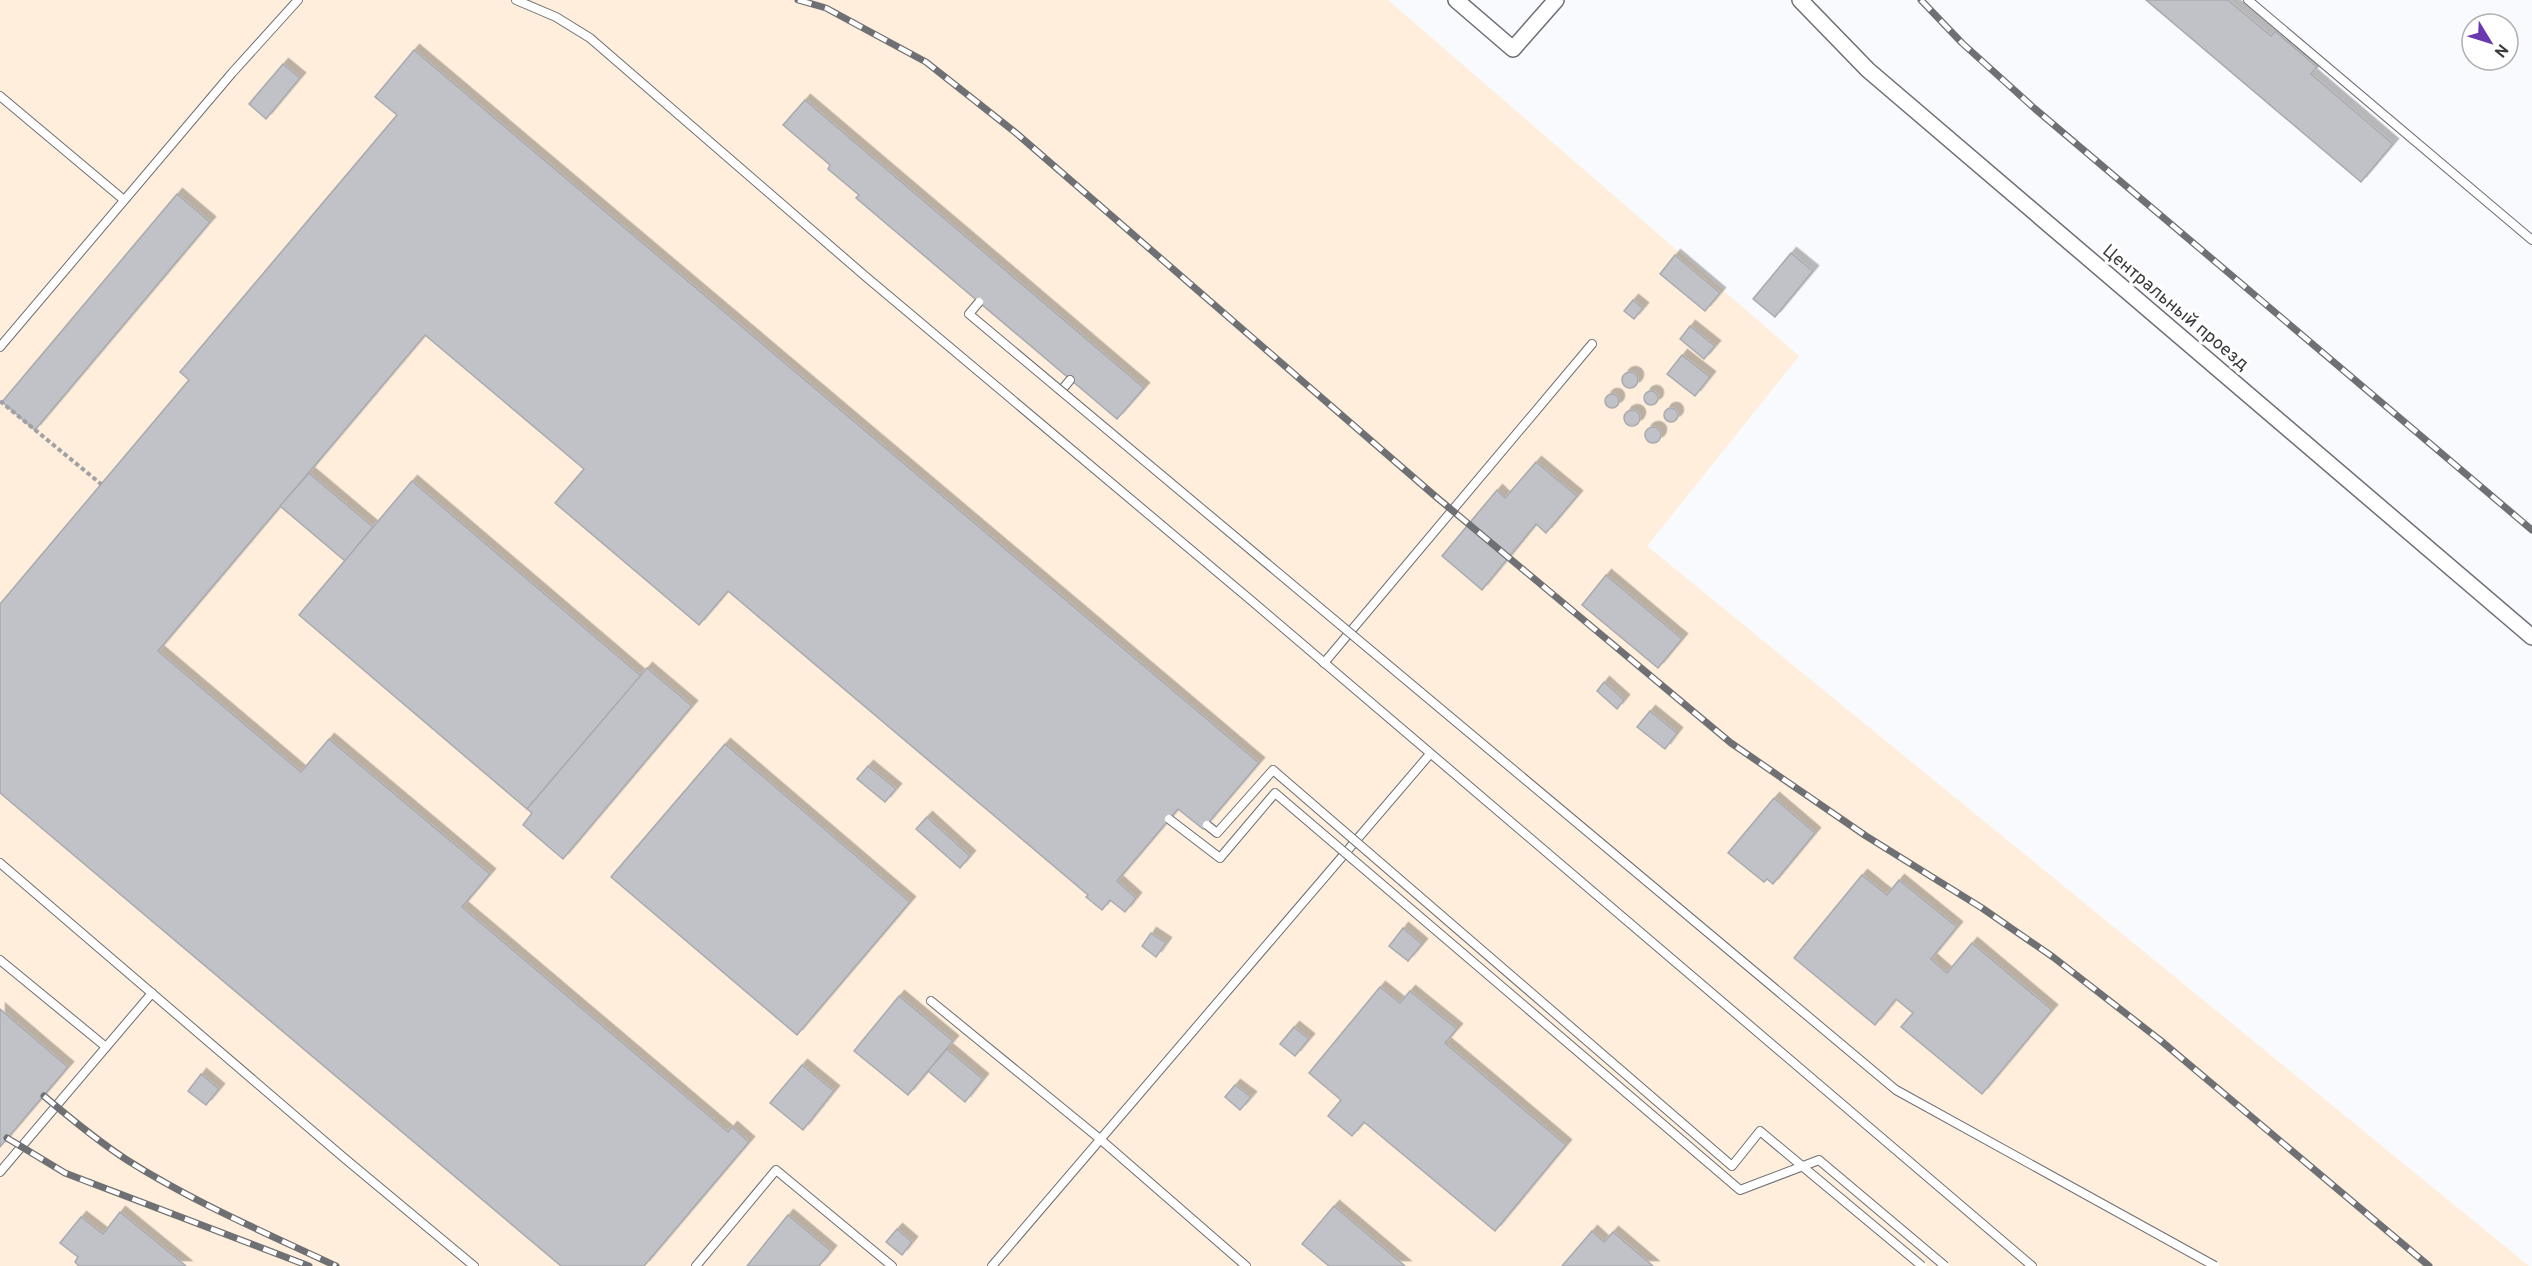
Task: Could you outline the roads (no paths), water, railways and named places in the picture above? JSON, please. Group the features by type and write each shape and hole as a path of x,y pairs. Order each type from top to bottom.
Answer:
{"street":[{"path":"1456,0 1513,49 1557,0"},
{"name":"Центральный проезд","path":"1800,0 1868,70 2532,637"}],"lane":[{"path":"0,347 232,73 298,0"},
{"path":"516,0 556,17 590,38 865,276 1324,663 2032,1266"},
{"path":"2248,0 2532,240"},
{"path":"0,96 124,200"},
{"path":"979,302 969,314 1896,1090 2215,1266"},
{"path":"1324,663 1592,344"},
{"path":"1060,391 1070,380"},
{"path":"992,1266 1430,754"},
{"path":"1207,825 1217,833 1273,770 1732,1166 1760,1131 1922,1266"},
{"path":"1169,819 1221,858 1275,793 1740,1190 1819,1160 1945,1266"},
{"path":"0,863 343,1157 474,1266"},
{"path":"0,960 106,1047"},
{"path":"0,1172 152,993"},
{"path":"931,1001 1100,1139 1246,1266"},
{"path":"696,1266 776,1170 892,1266"}],"railway":[{"path":"798,0 826,8 926,62 1016,133 1435,496 1731,743 1866,836 1982,908 2053,957 2160,1040 2429,1266"},
{"path":"1921,0 1962,43 2034,108 2532,530"},
{"path":"44,1096 106,1145 152,1175 230,1216 336,1266"},
{"path":"7,1138 65,1173 309,1266"}]}
